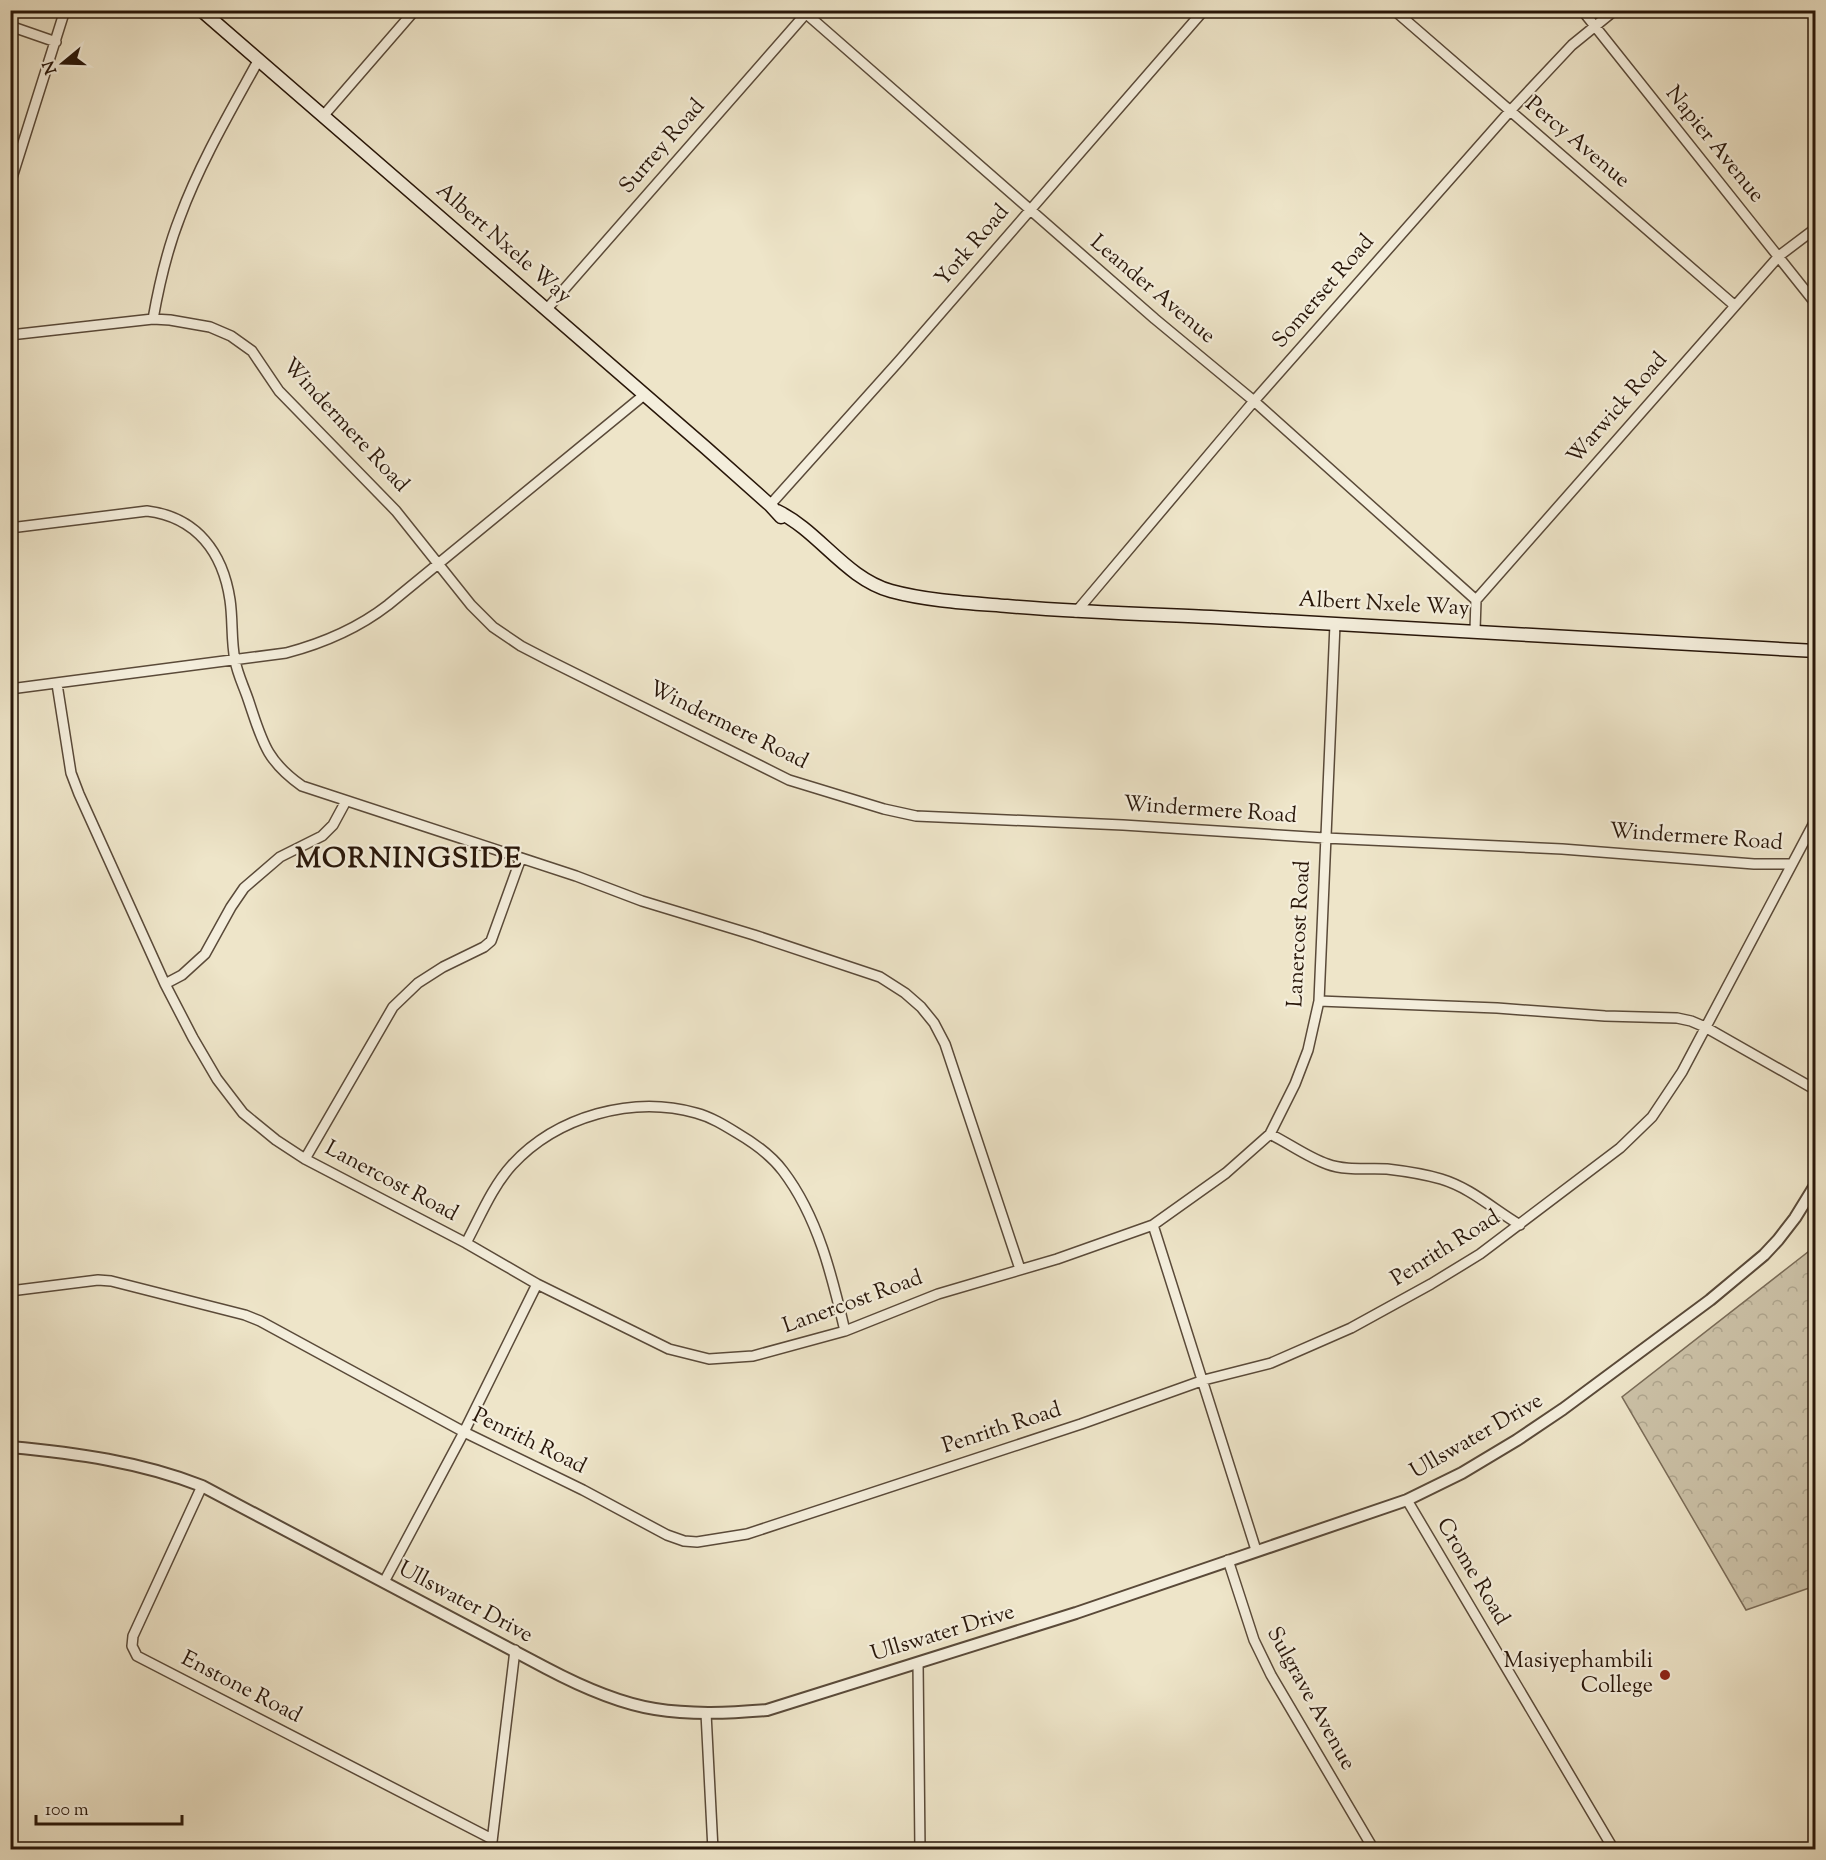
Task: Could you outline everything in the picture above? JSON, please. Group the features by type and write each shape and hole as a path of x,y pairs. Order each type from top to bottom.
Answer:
{"main road":[{"name":"Albert Nxele Way","path":"201,10 774,508 784,521 859,579 867,588 889,598 936,605 951,602 1076,612 1475,630 1542,636 1815,651"}],"street":[{"path":"10,184 65,10"},
{"path":"324,115 415,10"},
{"name":"York Road","path":"774,508 1204,10"},
{"name":"Percy Avenue","path":"1394,10 1734,306"},
{"name":"Napier Avenue","path":"1582,10 1815,304"},
{"name":"Somerset Road","path":"1076,612 1254,401 1510,111 1572,45 1615,10"},
{"name":"Leander Avenue","path":"806,12 1029,210 1254,401 1476,600"},
{"name":"Surrey Road","path":"546,310 806,12"},
{"path":"10,26 56,42"},
{"path":"153,319 158,289 180,217 212,146 258,61"},
{"name":"Warwick Road","path":"1476,600 1779,256 1815,228"},
{"name":"Windermere Road","path":"10,335 153,319 210,327 231,336 252,351 279,390 396,511 471,605 493,627 520,646 719,743 771,772 884,809 916,816 1124,825 1325,838 1562,849 1754,864 1792,864"},
{"path":"10,689 286,653 336,637 367,621 645,395"},
{"path":"10,528 147,511 161,512 204,537 213,549 223,571 230,600 235,661 264,746 283,772 302,786 576,876 642,901 754,934 873,974 905,993 934,1023 945,1044 1020,1269"},
{"path":"1475,630 1476,600"},
{"name":"Lanercost Road","path":"57,684 72,773 79,794 165,984 217,1079 243,1113 276,1140 304,1158 466,1243 537,1284 669,1349 709,1359 753,1356 845,1331 938,1294 1092,1247 1153,1225 1226,1173 1270,1134 1295,1084 1308,1050 1319,1001 1335,624"},
{"path":"165,984 182,975 205,954 244,888 280,857 322,836 333,825 346,801"},
{"name":"Penrith Road","path":"10,1291 99,1280 111,1281 245,1315 464,1432 583,1490 666,1535 684,1541 697,1542 747,1534 1081,1424 1204,1380 1271,1363 1351,1328 1480,1254 1620,1148 1652,1117 1682,1072 1815,819"},
{"path":"304,1158 393,1007 418,983 491,941 521,858"},
{"path":"1319,1001 1497,1008 1605,1016 1677,1017 1706,1027 1815,1090"},
{"path":"466,1243 500,1181 513,1164 548,1136 566,1125 614,1110 646,1106 697,1113 747,1139 782,1170 799,1196 815,1230 832,1277 845,1331"},
{"path":"1270,1134 1326,1164 1388,1170 1447,1182 1480,1197 1498,1212 1520,1225"},
{"name":"Ullswater Drive","path":"10,1447 105,1459 178,1477 202,1486 574,1683 610,1697 653,1709 706,1713 767,1710 1076,1613 1407,1500 1462,1473 1517,1440 1710,1300 1771,1248 1795,1218 1815,1184"},
{"path":"1153,1225 1256,1550"},
{"path":"384,1582 464,1432 537,1284"},
{"name":"Enstone Road","path":"202,1486 133,1636 132,1646 136,1656 492,1839"},
{"name":"Crome Road","path":"1407,1500 1614,1850"},
{"name":"Sulgrave Avenue","path":"1228,1560 1250,1631 1271,1675 1374,1850"},
{"path":"491,1850 515,1650"},
{"path":"918,1663 920,1850"},
{"path":"706,1713 713,1850"}],"green space":[{"path":"1813,1248 1816,1249 1815,1586 1746,1610 1622,1397"}],"place":[{"name":"Masiyephambili College","path":"1665,1675"}],"district":[{"name":"MORNINGSIDE","path":"409,860"}]}
